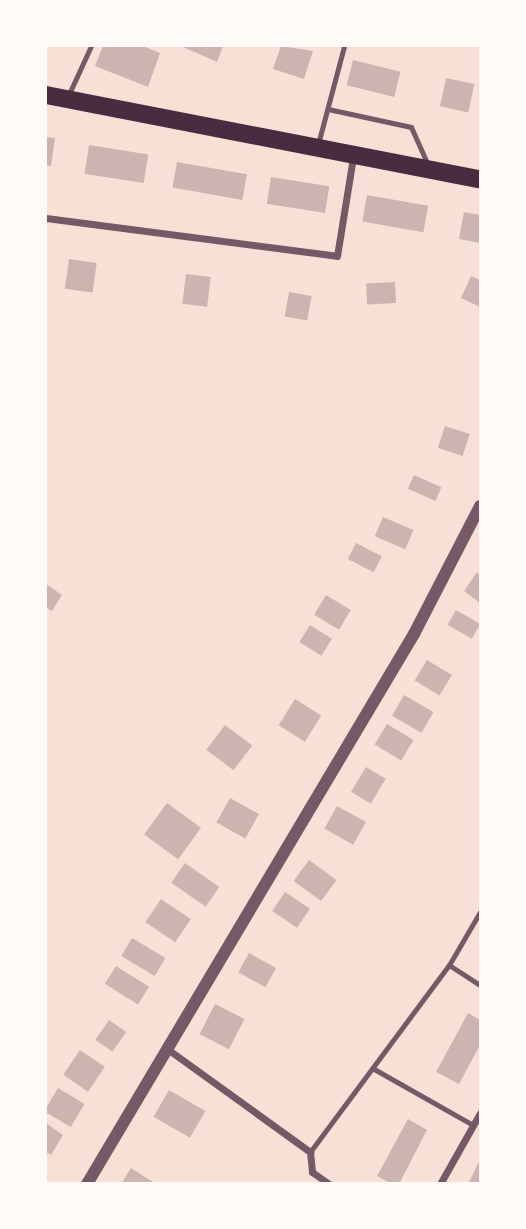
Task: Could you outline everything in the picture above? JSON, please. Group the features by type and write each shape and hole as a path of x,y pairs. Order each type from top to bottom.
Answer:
{"main road":[{"path":"46,95 318,144 481,179"}],"street":[{"path":"46,218 337,256 354,152"},
{"path":"87,1184 165,1048 414,634 481,506"},
{"path":"165,1048 310,1152 312,1172 329,1184"},
{"path":"440,1184 481,1112"}],"lane":[{"path":"67,99 91,46"},
{"path":"318,144 344,46"},
{"path":"328,109 411,127 430,168"},
{"path":"310,1152 449,965 481,912"},
{"path":"449,965 481,985"},
{"path":"374,1069 473,1125"}],"building":[{"path":"103,46 143,46 160,53 148,87 95,66"},
{"path":"181,46 223,46 217,62"},
{"path":"281,46 313,51 304,79 273,69"},
{"path":"353,60 401,72 394,97 347,85"},
{"path":"446,78 474,84 468,112 440,106"},
{"path":"46,137 55,138 51,166 46,165"},
{"path":"89,145 148,154 144,183 84,174"},
{"path":"177,162 247,174 242,200 172,188"},
{"path":"271,177 329,186 325,213 267,204"},
{"path":"367,195 428,206 423,232 362,222"},
{"path":"464,212 480,215 480,243 459,239"},
{"path":"69,259 97,263 93,293 65,289"},
{"path":"186,274 211,277 207,307 182,304"},
{"path":"471,276 480,280 480,307 461,298"},
{"path":"395,282 396,303 367,304 366,284"},
{"path":"289,292 312,296 307,321 285,317"},
{"path":"445,426 470,434 463,456 438,448"},
{"path":"414,475 441,487 435,501 408,489"},
{"path":"383,517 413,530 405,549 375,536"},
{"path":"356,543 382,556 374,572 348,559"},
{"path":"477,572 480,575 480,603 464,591"},
{"path":"46,584 62,595 52,611 46,607"},
{"path":"326,595 351,610 339,630 314,615"},
{"path":"456,610 480,624 472,639 448,625"},
{"path":"310,625 332,639 321,656 299,642"},
{"path":"427,660 452,675 439,696 415,681"},
{"path":"404,695 433,712 421,733 392,716"},
{"path":"295,699 321,715 305,742 279,725"},
{"path":"387,724 414,740 401,761 375,745"},
{"path":"225,725 252,745 233,770 206,750"},
{"path":"366,767 386,779 371,804 351,792"},
{"path":"230,798 259,814 245,838 216,822"},
{"path":"167,803 201,828 178,859 144,835"},
{"path":"337,806 366,822 353,845 324,829"},
{"path":"309,860 337,880 321,901 294,881"},
{"path":"185,863 219,887 206,907 171,883"},
{"path":"285,892 310,909 297,928 272,911"},
{"path":"161,899 191,919 175,942 145,922"},
{"path":"132,938 165,958 155,976 121,956"},
{"path":"249,953 276,968 265,987 238,972"},
{"path":"116,966 149,987 138,1004 105,984"},
{"path":"215,1004 244,1019 229,1049 200,1034"},
{"path":"468,1013 480,1020 480,1045 459,1084 436,1072"},
{"path":"109,1020 126,1032 112,1052 95,1040"},
{"path":"80,1050 105,1067 88,1092 63,1075"},
{"path":"58,1088 85,1104 71,1127 46,1112"},
{"path":"169,1090 205,1111 190,1138 154,1117"},
{"path":"408,1119 427,1130 399,1184 392,1184 377,1176"},
{"path":"46,1123 63,1135 51,1155 46,1152"},
{"path":"480,1160 480,1184 468,1184"},
{"path":"131,1168 156,1184 121,1184"}]}
